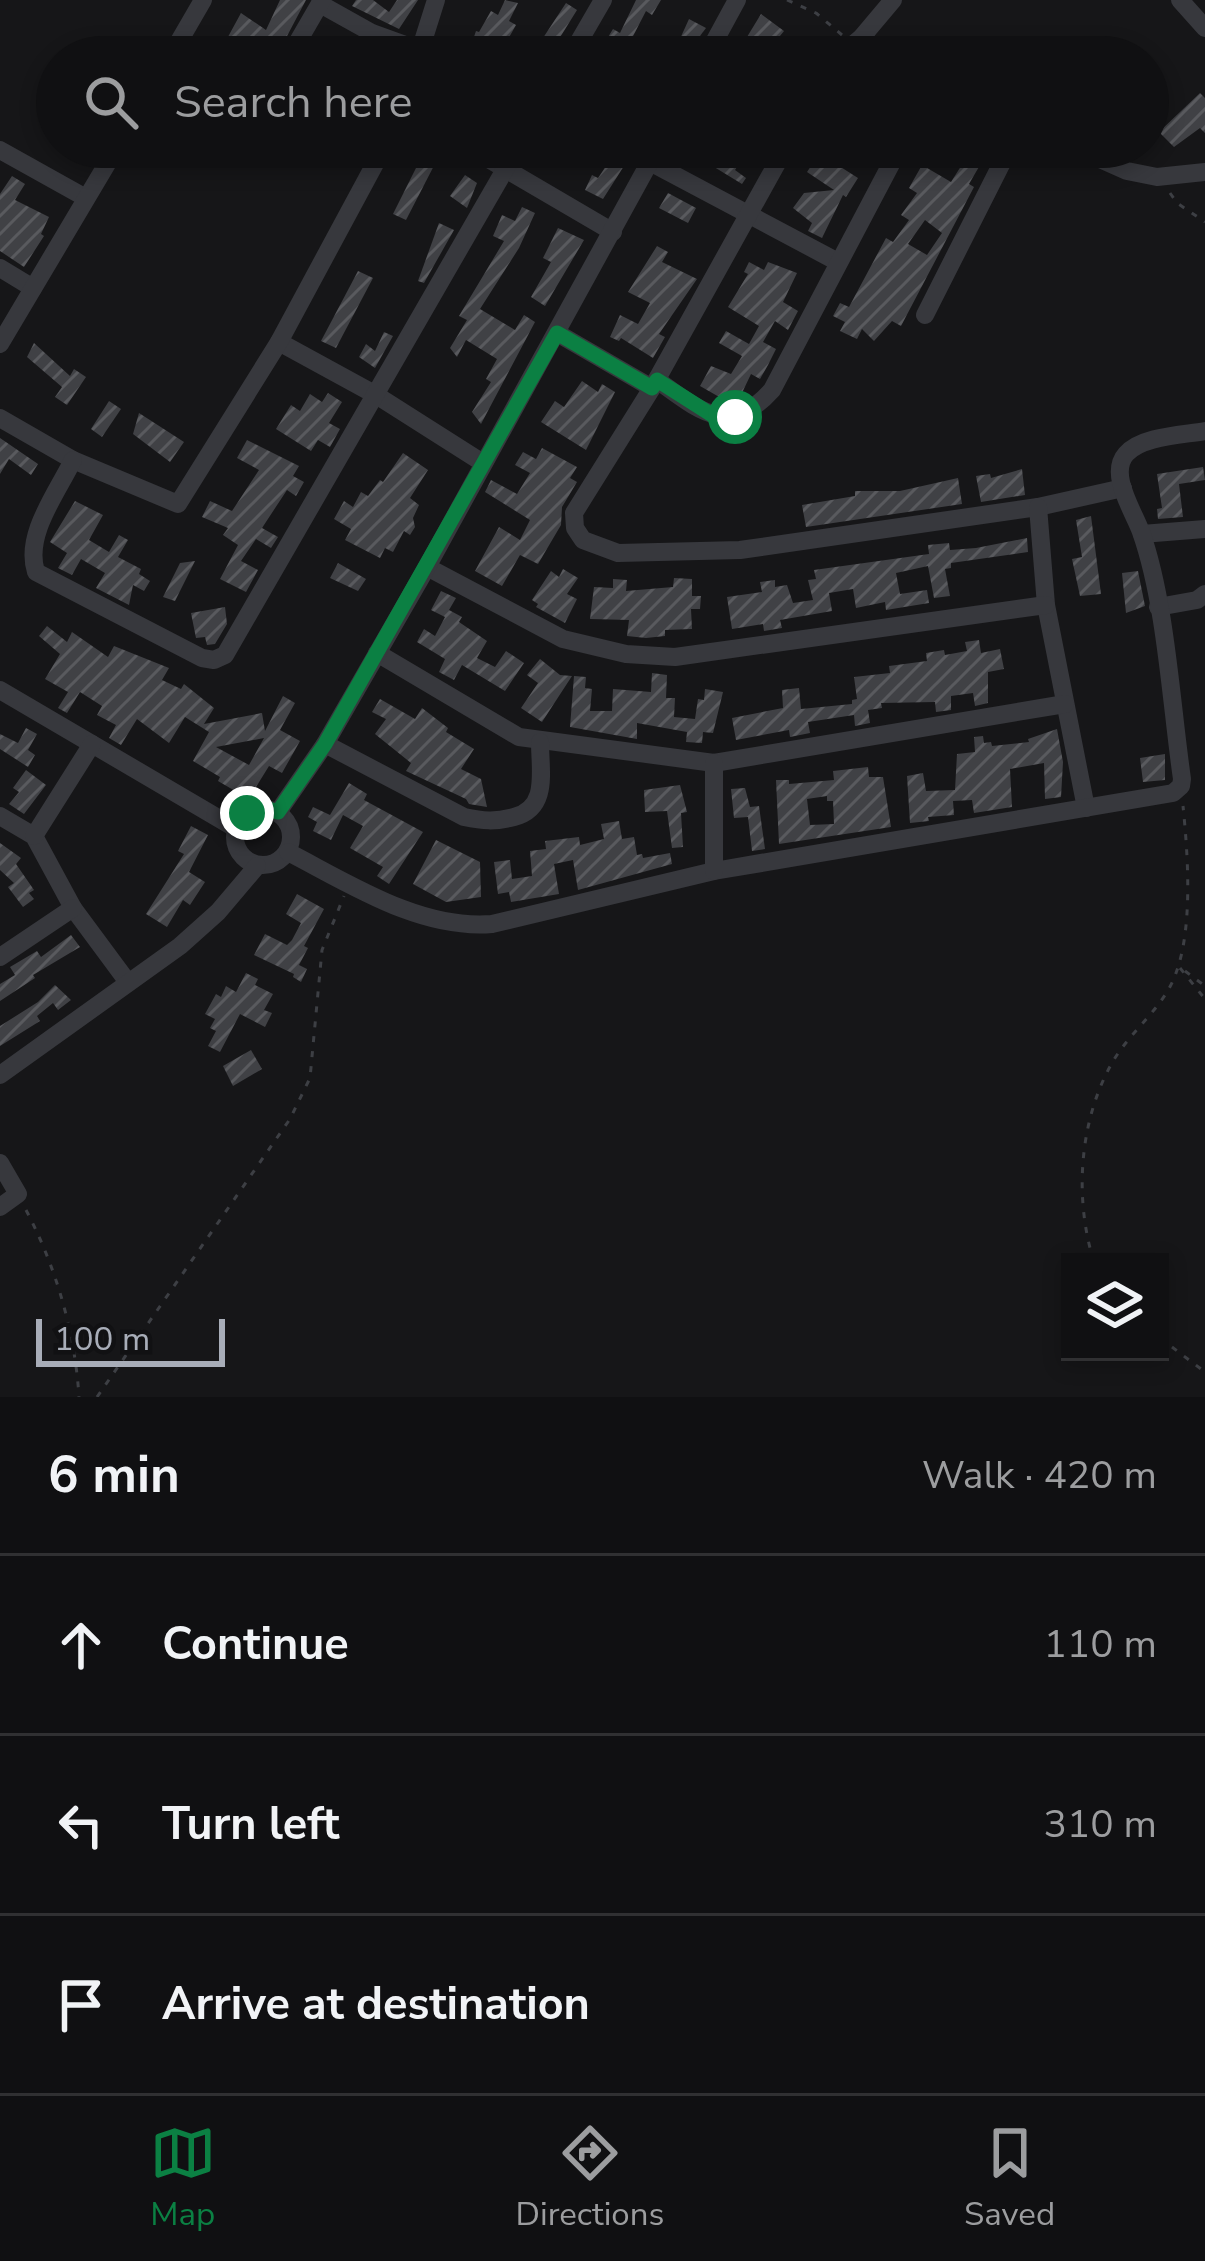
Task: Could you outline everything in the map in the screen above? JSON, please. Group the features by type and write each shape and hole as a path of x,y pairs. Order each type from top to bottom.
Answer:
{"street":[{"path":"182,36 203,0"},
{"path":"424,36 436,0"},
{"path":"582,36 602,0"},
{"path":"717,36 736,0"},
{"path":"860,36 893,0"},
{"path":"1183,1 1205,28"},
{"path":"301,36 321,2 380,36"},
{"path":"0,150 86,198"},
{"path":"0,344 104,168"},
{"path":"73,460 37,534 31,555 36,572 214,660 225,655 506,168 614,232"},
{"path":"278,812 325,744 427,567 647,168"},
{"path":"675,168 838,262"},
{"path":"774,168 654,384 574,513 575,528 583,539 618,553 740,550 1038,507 1123,488"},
{"path":"557,333 712,415 735,417 756,408 772,390 889,168"},
{"path":"925,315 999,168"},
{"path":"1120,168 1157,177 1205,172"},
{"path":"0,418 73,460 178,504 279,342 369,169"},
{"path":"0,268 33,288"},
{"path":"279,342 376,395 483,463"},
{"path":"288,852 427,918 466,926 714,872 1173,793 1181,786 1157,607 1142,534 1123,488 1120,466 1126,453 1141,444 1205,431"},
{"path":"1038,507 1046,604 1086,808"},
{"path":"1142,534 1205,530"},
{"path":"427,567 563,639 626,655 675,657 1046,604"},
{"path":"1157,607 1205,594"},
{"path":"377,652 519,737 714,763 1065,704"},
{"path":"0,690 235,828"},
{"path":"325,744 464,817 487,822 525,814 535,807 540,796 540,742"},
{"path":"34,836 92,745"},
{"path":"714,763 714,872"},
{"path":"265,808 278,812 292,832 288,852 274,864 256,866 242,858 235,844 235,828 247,813 265,808"},
{"path":"0,815 34,836 73,908 127,981"},
{"path":"0,1075 180,946 218,912 256,866"},
{"path":"0,957 73,908"},
{"path":"0,1162 18,1194 0,1207"}],"path":[{"path":"788,0 816,13 840,36"},
{"path":"1157,177 1177,203 1205,222"},
{"path":"1091,1253 1082,1188 1084,1147 1095,1107 1111,1064 1169,991 1179,967 1188,857 1181,786"},
{"path":"98,1397 300,1099 310,1078 322,950 349,884"},
{"path":"1179,967 1205,986"},
{"path":"1179,967 1205,999"},
{"path":"18,1194 40,1236 57,1285 72,1337 79,1397"},
{"path":"1169,1345 1205,1372"}],"building":[{"path":"280,0 306,0 287,36 228,36 241,13 266,30"},
{"path":"356,0 373,0 389,12 397,0 418,0 399,29 352,6"},
{"path":"505,0 518,3 509,21 516,25 510,36 474,36 491,11 498,15"},
{"path":"636,0 661,0 652,15 646,11 633,36 609,36 613,29 620,33"},
{"path":"566,3 577,10 561,36 544,36"},
{"path":"761,14 784,31 780,36 748,36"},
{"path":"689,19 706,28 700,36 681,36"},
{"path":"1200,93 1205,98 1205,133 1200,128 1174,147 1169,142 1169,122"},
{"path":"416,168 433,168 406,220 393,214"},
{"path":"605,168 623,168 603,199 585,190 592,175 598,178"},
{"path":"716,168 736,168 746,178 742,184"},
{"path":"810,168 842,168 858,178 843,195 822,238 808,231 812,223 793,208 804,193 834,190 807,172"},
{"path":"920,168 951,182 960,168 978,168 969,184 974,187 901,326 892,321 874,341 862,329 857,339 840,331 845,322 833,316 840,303 849,307 886,238 893,242 909,220 901,215 917,193 909,188","holes":["925,220 942,233 927,255 908,244"]},
{"path":"465,175 477,183 467,208 450,196"},
{"path":"12,176 25,184 15,200 49,217 44,236 24,267 0,251 0,194"},
{"path":"668,193 696,208 688,223 659,208"},
{"path":"522,207 535,213 480,309 515,330 524,315 535,322 481,424 472,412 491,382 486,379 497,359 466,340 457,357 450,348 467,320 459,316 504,241 493,236 502,215 515,221"},
{"path":"439,223 454,230 424,283 418,281"},
{"path":"558,228 584,240 545,306 531,297 551,262 543,258"},
{"path":"657,246 668,252 662,262 697,279 659,334 665,337 653,358 621,338 610,337 620,315 638,324 650,303 628,292"},
{"path":"749,262 764,270 768,262 797,273 783,302 798,311 788,330 775,321 763,342 776,349 760,379 751,374 741,395 733,391 728,402 700,386 711,366 731,374 742,356 719,343 726,331 749,344 759,326 728,307 748,274 744,272"},
{"path":"358,271 373,278 336,348 321,341"},
{"path":"384,332 393,336 375,368 359,357 366,344 375,351"},
{"path":"34,343 70,376 74,369 86,377 67,405 55,397 62,387 27,357"},
{"path":"582,381 598,392 602,384 615,392 586,450 541,422 555,401 564,407"},
{"path":"328,393 342,402 329,423 340,429 330,447 318,440 311,451 276,429 291,405 300,411 310,394 322,402"},
{"path":"109,401 121,409 102,437 91,429"},
{"path":"139,413 184,442 170,462 133,434"},
{"path":"0,438 38,464 31,475 9,459 0,474"},
{"path":"247,440 299,466 293,476 304,482 296,496 287,490 262,528 278,537 271,548 256,539 241,561 258,570 246,592 220,579 238,545 223,535 228,528 202,517 210,501 232,511 259,470 237,458"},
{"path":"542,448 577,467 570,478 577,482 562,507 561,525 538,564 520,555 502,586 475,571 499,527 520,540 530,520 485,492 491,480 517,494 530,473 515,465 523,452 536,459"},
{"path":"403,453 428,470 410,498 419,505 415,527 410,535 404,531 393,552 385,548 380,558 345,540 351,529 334,519 344,501 353,507 361,492 368,496 383,482"},
{"path":"1203,467 1205,480 1179,484 1183,517 1158,519 1157,509 1162,508 1157,474"},
{"path":"1022,469 1025,495 981,502 976,476 990,474 991,478"},
{"path":"958,478 962,504 806,527 802,505 855,496 855,491 900,491"},
{"path":"75,501 103,515 89,540 109,552 119,535 128,540 118,557 141,569 139,574 150,581 144,591 133,585 129,605 96,588 105,573 81,559 72,575 58,568 67,553 50,542"},
{"path":"1091,516 1101,594 1080,596 1072,559 1082,557 1076,520"},
{"path":"1027,538 1028,552 951,563 945,569 950,596 934,598 928,566 896,573 900,594 927,590 929,603 886,610 885,602 856,608 853,589 829,593 832,611 780,620 782,628 764,631 763,624 732,629 727,597 762,592 760,582 775,580 775,587 787,585 793,603 813,600 808,580 816,579 814,570 929,554 928,545 949,543 950,550"},
{"path":"195,561 175,601 163,597 180,563"},
{"path":"338,563 366,579 358,591 330,578"},
{"path":"563,569 578,578 567,594 577,599 565,623 532,600 551,571 559,577"},
{"path":"1138,571 1145,606 1126,613 1122,573"},
{"path":"674,578 692,579 692,596 701,596 700,609 691,609 692,629 665,630 665,636 646,638 627,636 629,620 590,619 594,587 613,588 613,579 627,580 626,591 673,587"},
{"path":"441,591 456,598 449,610 462,617 459,622 487,641 477,658 495,667 506,651 524,663 505,691 462,665 454,680 439,672 445,659 417,642 424,629 435,636 445,617 431,610"},
{"path":"225,607 227,624 215,644 207,645 205,637 196,638 191,613"},
{"path":"47,626 67,642 72,632 108,657 114,646 169,668 162,680 181,689 184,684 214,708 204,724 262,713 265,731 283,696 295,703 280,730 300,741 282,773 269,766 251,795 242,795 193,761 209,732 185,717 169,743 137,719 121,745 109,738 116,725 97,715 102,706 80,692 67,713 58,708 68,692 45,679 60,654 39,636","holes":["264,738 249,765 216,747"]},
{"path":"979,640 981,653 1000,649 1004,669 988,672 988,703 975,706 973,693 951,696 951,710 936,712 935,702 881,703 882,708 868,710 870,723 855,726 854,715 808,722 810,733 790,737 789,730 736,740 732,718 783,708 782,690 799,688 801,709 852,704 857,699 854,677 890,673 889,666 927,661 926,653 967,651 965,642"},
{"path":"540,659 560,675 572,676 542,722 521,708 538,683 527,675"},
{"path":"652,673 667,675 666,698 675,698 674,717 695,719 705,689 723,692 713,733 703,732 702,743 686,742 687,732 637,723 637,739 570,727 574,676 586,677 585,688 592,689 590,711 612,711 613,689 651,692"},
{"path":"380,699 415,719 422,708 448,728 446,732 474,749 461,769 481,779 487,807 469,804 406,771 411,763 375,734 386,719 372,712"},
{"path":"26,728 37,734 28,750 35,755 28,767 0,749 0,734 18,743"},
{"path":"1057,729 1063,762 1061,797 1045,799 1044,763 1010,769 1012,807 974,813 972,800 953,801 954,815 910,823 907,776 923,773 926,791 955,790 957,754 975,752 974,737 983,736 984,743 992,746 1029,742"},
{"path":"1165,754 1165,780 1143,782 1140,758"},
{"path":"868,767 869,777 883,777 891,827 779,844 776,780 789,780 789,784 834,780 833,771","holes":["827,796 827,801 833,801 834,824 810,825 807,799"]},
{"path":"26,770 46,785 24,814 9,804"},
{"path":"349,783 367,794 364,800 423,832 389,884 377,876 383,867 350,848 363,826 343,815 331,840 313,831 317,822 308,817 313,807 330,815"},
{"path":"680,785 687,812 681,813 683,847 672,848 667,811 645,812 644,790"},
{"path":"745,788 750,807 759,806 765,849 752,851 748,817 734,818 731,789"},
{"path":"619,821 622,839 634,837 637,855 670,853 672,864 578,890 573,860 554,864 559,894 511,902 509,892 498,894 494,862 510,860 512,879 532,876 530,851 546,849 545,841 579,837 580,845 604,839 601,824"},
{"path":"191,826 208,835 189,872 205,882 190,905 183,900 167,927 146,914 184,854 178,851"},
{"path":"436,840 480,862 481,897 446,902 413,884"},
{"path":"0,843 21,858 16,864 34,890 29,893 34,899 23,907 8,887 14,883 0,870"},
{"path":"297,894 324,909 304,946 308,948 299,965 307,969 301,982 254,955 265,934 287,945 292,940 301,923 286,914"},
{"path":"71,935 80,947 0,1001 0,984 15,975 10,967 37,951 41,957"},
{"path":"246,973 258,979 255,985 273,994 264,1010 272,1013 265,1027 240,1014 220,1052 208,1046 216,1031 210,1028 215,1019 205,1014 226,986 236,992"},
{"path":"55,985 71,1000 58,1010 53,1003 37,1016 40,1021 0,1046 0,1026"},
{"path":"251,1050 262,1069 233,1086 223,1066"}],"route":[{"path":"247,813 265,808 278,812 325,744 557,333 652,388 657,380 712,415 735,417"}]}
